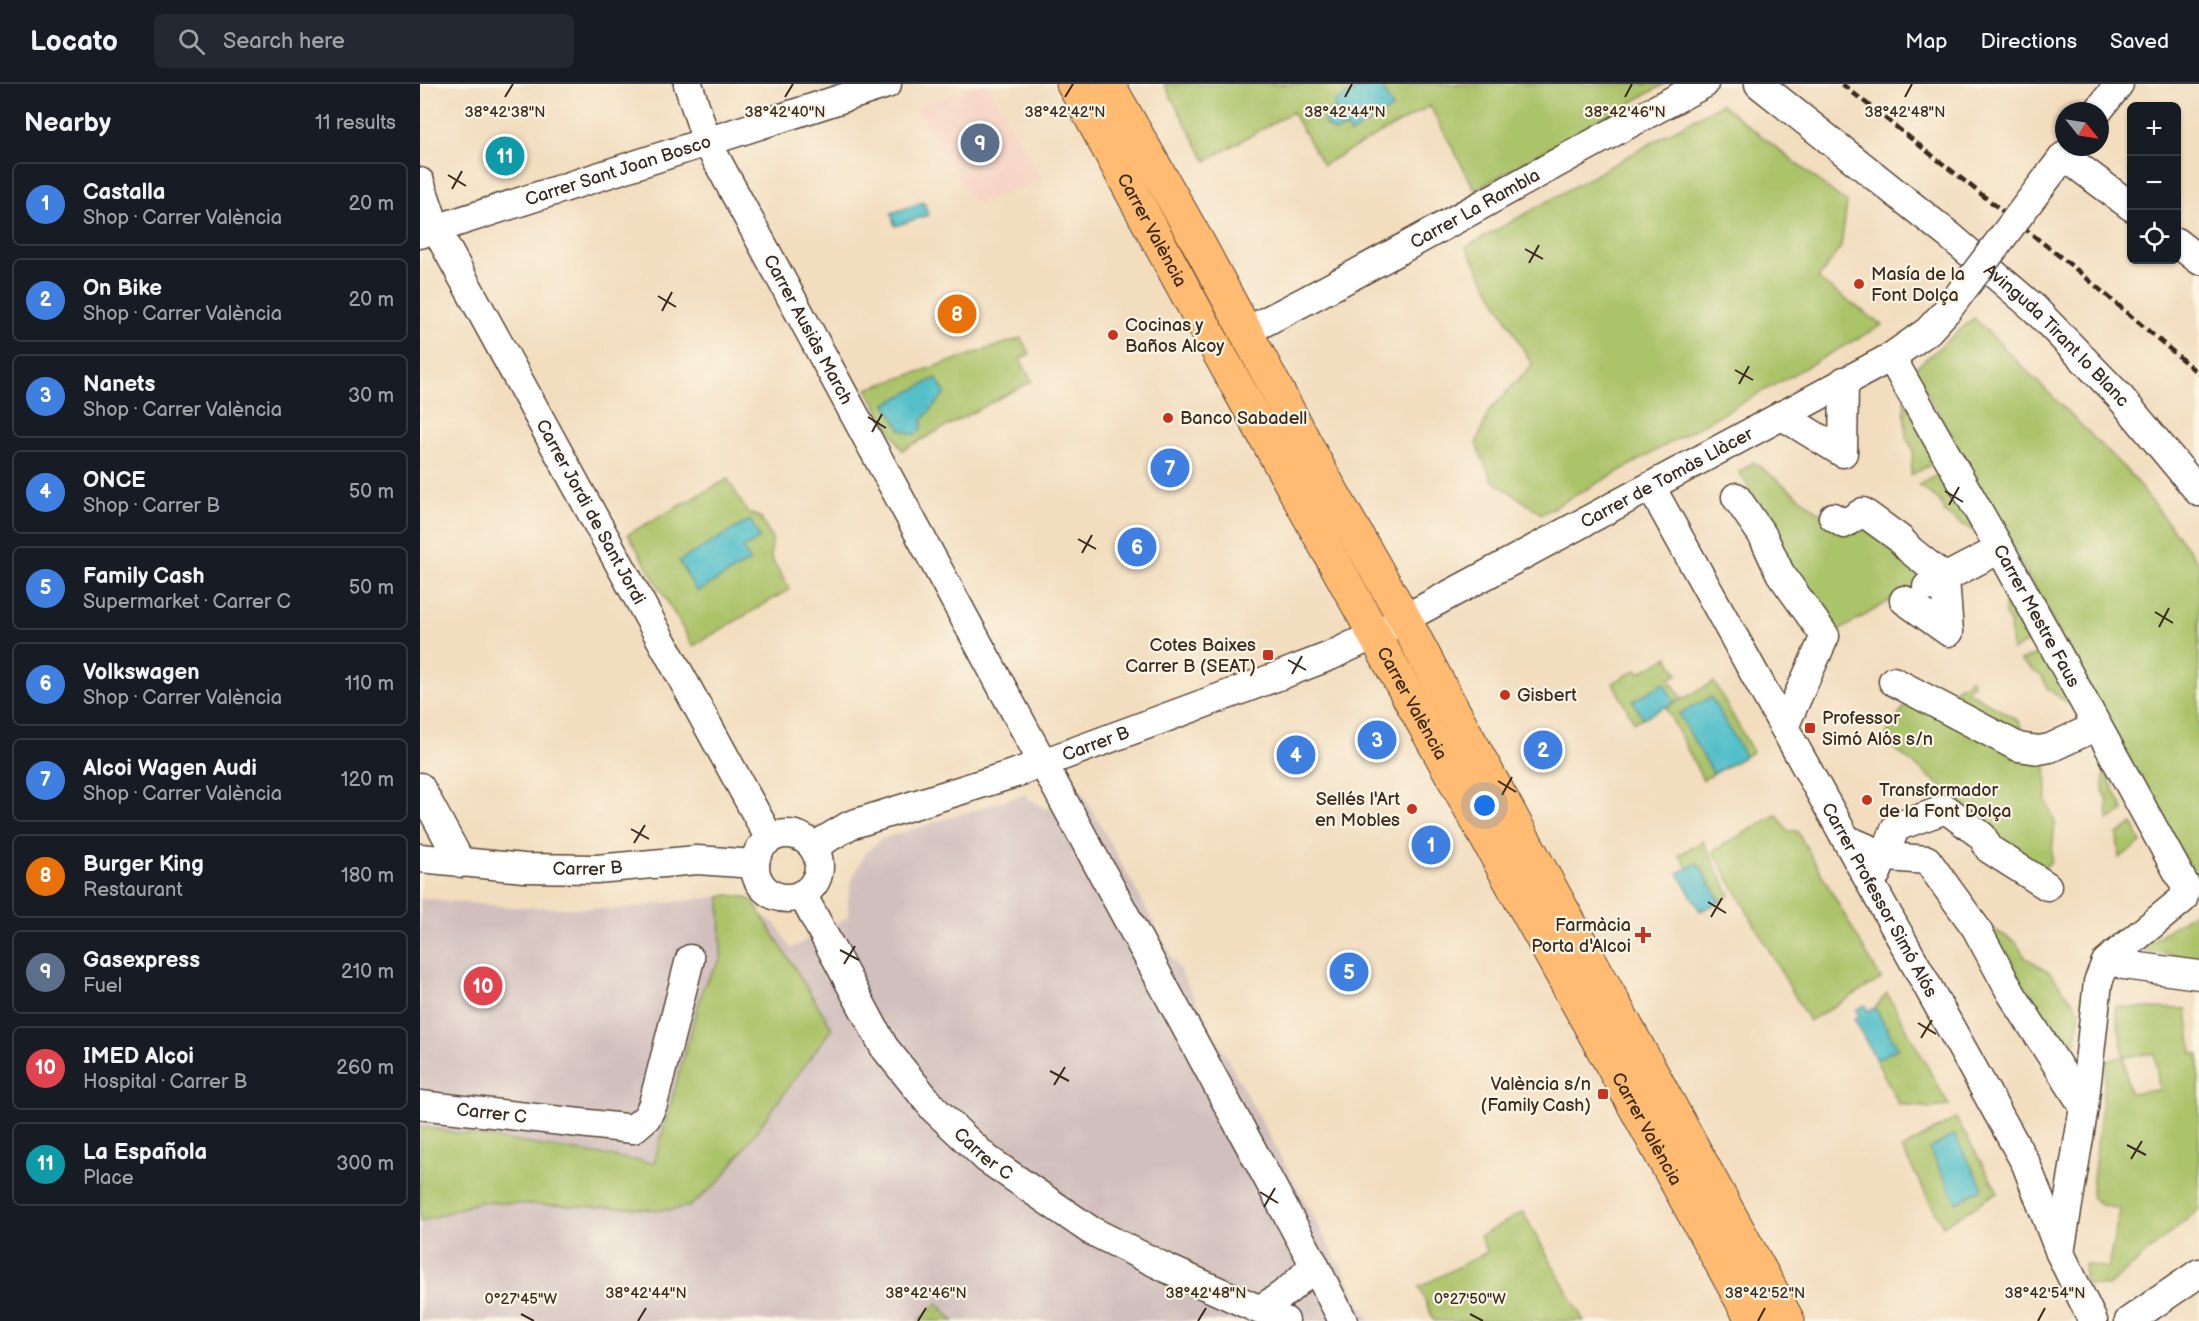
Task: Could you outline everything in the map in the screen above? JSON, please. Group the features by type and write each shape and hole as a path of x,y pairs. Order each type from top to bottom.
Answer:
{"main road":[{"name":"Carrer València","path":"1073,84 1753,1321"},
{"name":"Carrer València","path":"1108,84 1200,246 1788,1321"}],"street":[{"name":"Carrer Ausiàs March","path":"688,84 707,142 1043,761"},
{"name":"Carrer Sant Joan Bosco","path":"428,232 887,84"},
{"name":"Carrer La Rambla","path":"1245,332 1309,300 1633,120 1704,84"},
{"name":"Avinguda Tirant lo Blanc","path":"1759,84 1950,236 2034,308 2120,397 2199,492"},
{"path":"2105,102 2119,84"},
{"name":"Carrer de Tomàs Llàcer","path":"1376,633 1891,357 1928,332 1949,308 2065,156"},
{"path":"2073,156 2127,203"},
{"name":"Carrer Jordi de Sant Jordi","path":"420,182 428,232 770,839"},
{"path":"2181,246 2199,260"},
{"name":"Carrer Mestre Faus","path":"1891,357 2182,876 2187,891 2183,899 2114,956"},
{"path":"1781,414 1843,453 1844,381"},
{"name":"Carrer Professor Simó Alós","path":"1651,487 2026,1164 2061,1253 2093,1321"},
{"path":"1736,497 1763,536 1780,573 1825,636 1784,727"},
{"path":"1833,518 1844,524 1868,509 1910,550 1945,578 1949,632 1899,602 1945,578 2000,549"},
{"name":"Carrer B","path":"813,847 850,825 1019,772 1043,761 1309,664 1376,633"},
{"path":"1893,681 2018,747 2039,750 2050,748 2097,726"},
{"path":"1043,761 1343,1321"},
{"path":"420,787 460,863"},
{"path":"1872,886 1896,827 1946,809 1982,836 1989,849 2047,886"},
{"path":"788,834 806,840 813,847 818,861 817,877 813,884 802,894 787,898 772,895 766,891 758,879 755,864 757,854 770,839 788,834"},
{"path":"1846,838 1885,855 1926,860 1976,928 2011,993 2084,1107"},
{"name":"Carrer B","path":"420,858 524,868 596,869 697,860 755,864"},
{"name":"Carrer C","path":"802,894 884,1047 934,1109 987,1159 1090,1230 1166,1268 1286,1321"},
{"path":"2061,1253 2084,1107 2096,992 2102,970 2106,962 2114,956 2124,965 2199,975"},
{"name":"Carrer C","path":"420,1106 633,1129 647,1118 653,1104 690,959"},
{"path":"2026,1164 2036,1169 2055,1165 2062,1160 2079,1138"},
{"path":"1260,1309 1295,1286 1314,1264"},
{"path":"2129,1321 2199,1274"}],"shaded area":[{"path":"988,84 1042,180 975,205 916,106"},
{"path":"1082,791 1370,1321 420,1321 420,898 508,907 621,909 728,895 775,923 791,949 848,917 851,883 858,866 868,851 881,839 1026,794 1028,798 1046,809"}],"green space":[{"path":"1164,84 1665,84 1475,190 1430,106 1323,165 1292,112 1206,161"},
{"path":"1721,104 1847,203 1841,247 1818,279 1882,325 1542,514 1492,480 1476,444 1489,411 1532,365 1466,247"},
{"path":"1974,318 2131,475 2199,563 2199,885 1914,369"},
{"path":"1021,338 1030,354 1020,359 1032,381 902,450 867,389"},
{"path":"1904,399 1936,462 1911,475 1913,449 1906,438"},
{"path":"1754,462 1842,530 1863,522 1904,556 1923,581 1835,633 1788,570 1779,536 1739,472"},
{"path":"1944,472 1981,536 1946,514 1939,500 1918,485"},
{"path":"728,479 747,512 760,517 772,539 771,558 790,589 693,646 628,534"},
{"path":"2004,580 2035,638 2012,651 2010,623 2005,614"},
{"path":"2045,650 2076,709 2048,689 2042,677 2020,661"},
{"path":"1668,657 1678,674 1669,679 1681,697 1674,702 1663,684 1633,701 1643,718 1634,722 1613,683 1636,670 1639,673"},
{"path":"1971,679 1973,684 1966,690 2019,721 2023,732 2041,742 1942,698"},
{"path":"1714,682 1753,752 1703,780 1666,708"},
{"path":"1909,700 2046,758 2047,802 2055,823 2051,862 2039,871 2000,841 1990,826 1883,739"},
{"path":"2104,768 2124,811 2108,820 2107,798 2103,790"},
{"path":"1777,814 1787,831 1797,831 1881,979 1809,1021 1713,851"},
{"path":"2133,824 2141,843 2119,858 2117,834"},
{"path":"1703,841 1730,895 1721,902 1698,863 1687,868 1679,855"},
{"path":"728,895 745,897 753,901 832,1028 720,1181 690,1206 670,1210 479,1202 420,1222 420,1127 654,1163 704,985 721,959 720,897"},
{"path":"2199,909 2199,958 2139,950"},
{"path":"1983,924 2015,941 2025,957 2050,973 2080,1011 2072,1066"},
{"path":"1887,993 1949,1106 1931,1108 1899,1104 1876,1060 1898,1048 1875,1008"},
{"path":"2115,1007 2187,1009 2192,1054 2199,1054 2199,1209 2108,1286 2083,1284 2085,1264 2108,1268 2120,1209 2101,1205 2091,1197 2107,1061 2124,1056","holes":["2155,1053 2159,1090 2129,1093 2124,1057"]},
{"path":"1956,1118 1998,1192 1943,1226 1902,1149"},
{"path":"1523,1212 1584,1321 1434,1321 1419,1287 1487,1252 1480,1236"},
{"path":"937,1303 954,1321 918,1321"}],"water":[{"path":"1367,84 1380,84 1393,108 1350,134 1346,127 1336,132 1326,126 1324,120 1326,115 1336,109 1333,103"},
{"path":"924,202 928,215 895,226 891,213"},
{"path":"936,378 945,393 923,419 921,429 915,435 901,430 886,404"},
{"path":"750,520 760,538 743,548 750,561 697,592 679,561"},
{"path":"1664,683 1674,702 1643,718 1633,701"},
{"path":"1711,697 1745,756 1713,774 1679,714"},
{"path":"1698,863 1721,902 1700,911 1678,873"},
{"path":"1865,1005 1868,1011 1875,1008 1898,1048 1876,1060 1854,1019 1859,1016 1856,1010"},
{"path":"1954,1135 1983,1188 1957,1203 1929,1149"}],"railway":[{"path":"1842,84 2077,270 2199,374"}],"place":[{"name":"Gasexpress","path":"980,143"},
{"name":"La Española","path":"505,156"},
{"name":"Masía de la Font Dolça","path":"1859,284"},
{"name":"Burger King","path":"957,314"},
{"name":"Cocinas y Baños Alcoy","path":"1113,335"},
{"name":"Banco Sabadell","path":"1168,418"},
{"name":"Alcoi Wagen Audi","path":"1170,468"},
{"name":"Volkswagen","path":"1137,547"},
{"name":"Cotes Baixes Carrer B (SEAT)","path":"1268,655"},
{"name":"Gisbert","path":"1505,695"},
{"name":"Professor Simó Alós s/n","path":"1810,728"},
{"name":"Nanets","path":"1377,740"},
{"name":"On Bike","path":"1543,750"},
{"name":"ONCE","path":"1296,755"},
{"name":"Transformador de la Font Dolça","path":"1867,800"},
{"name":"Sellés l'Art en Mobles","path":"1412,809"},
{"name":"Castalla","path":"1431,845"},
{"name":"Farmàcia Porta d'Alcoi","path":"1643,935"},
{"name":"Family Cash","path":"1349,972"},
{"name":"IMED Alcoi","path":"483,986"},
{"name":"València s/n (Family Cash)","path":"1603,1094"}]}
